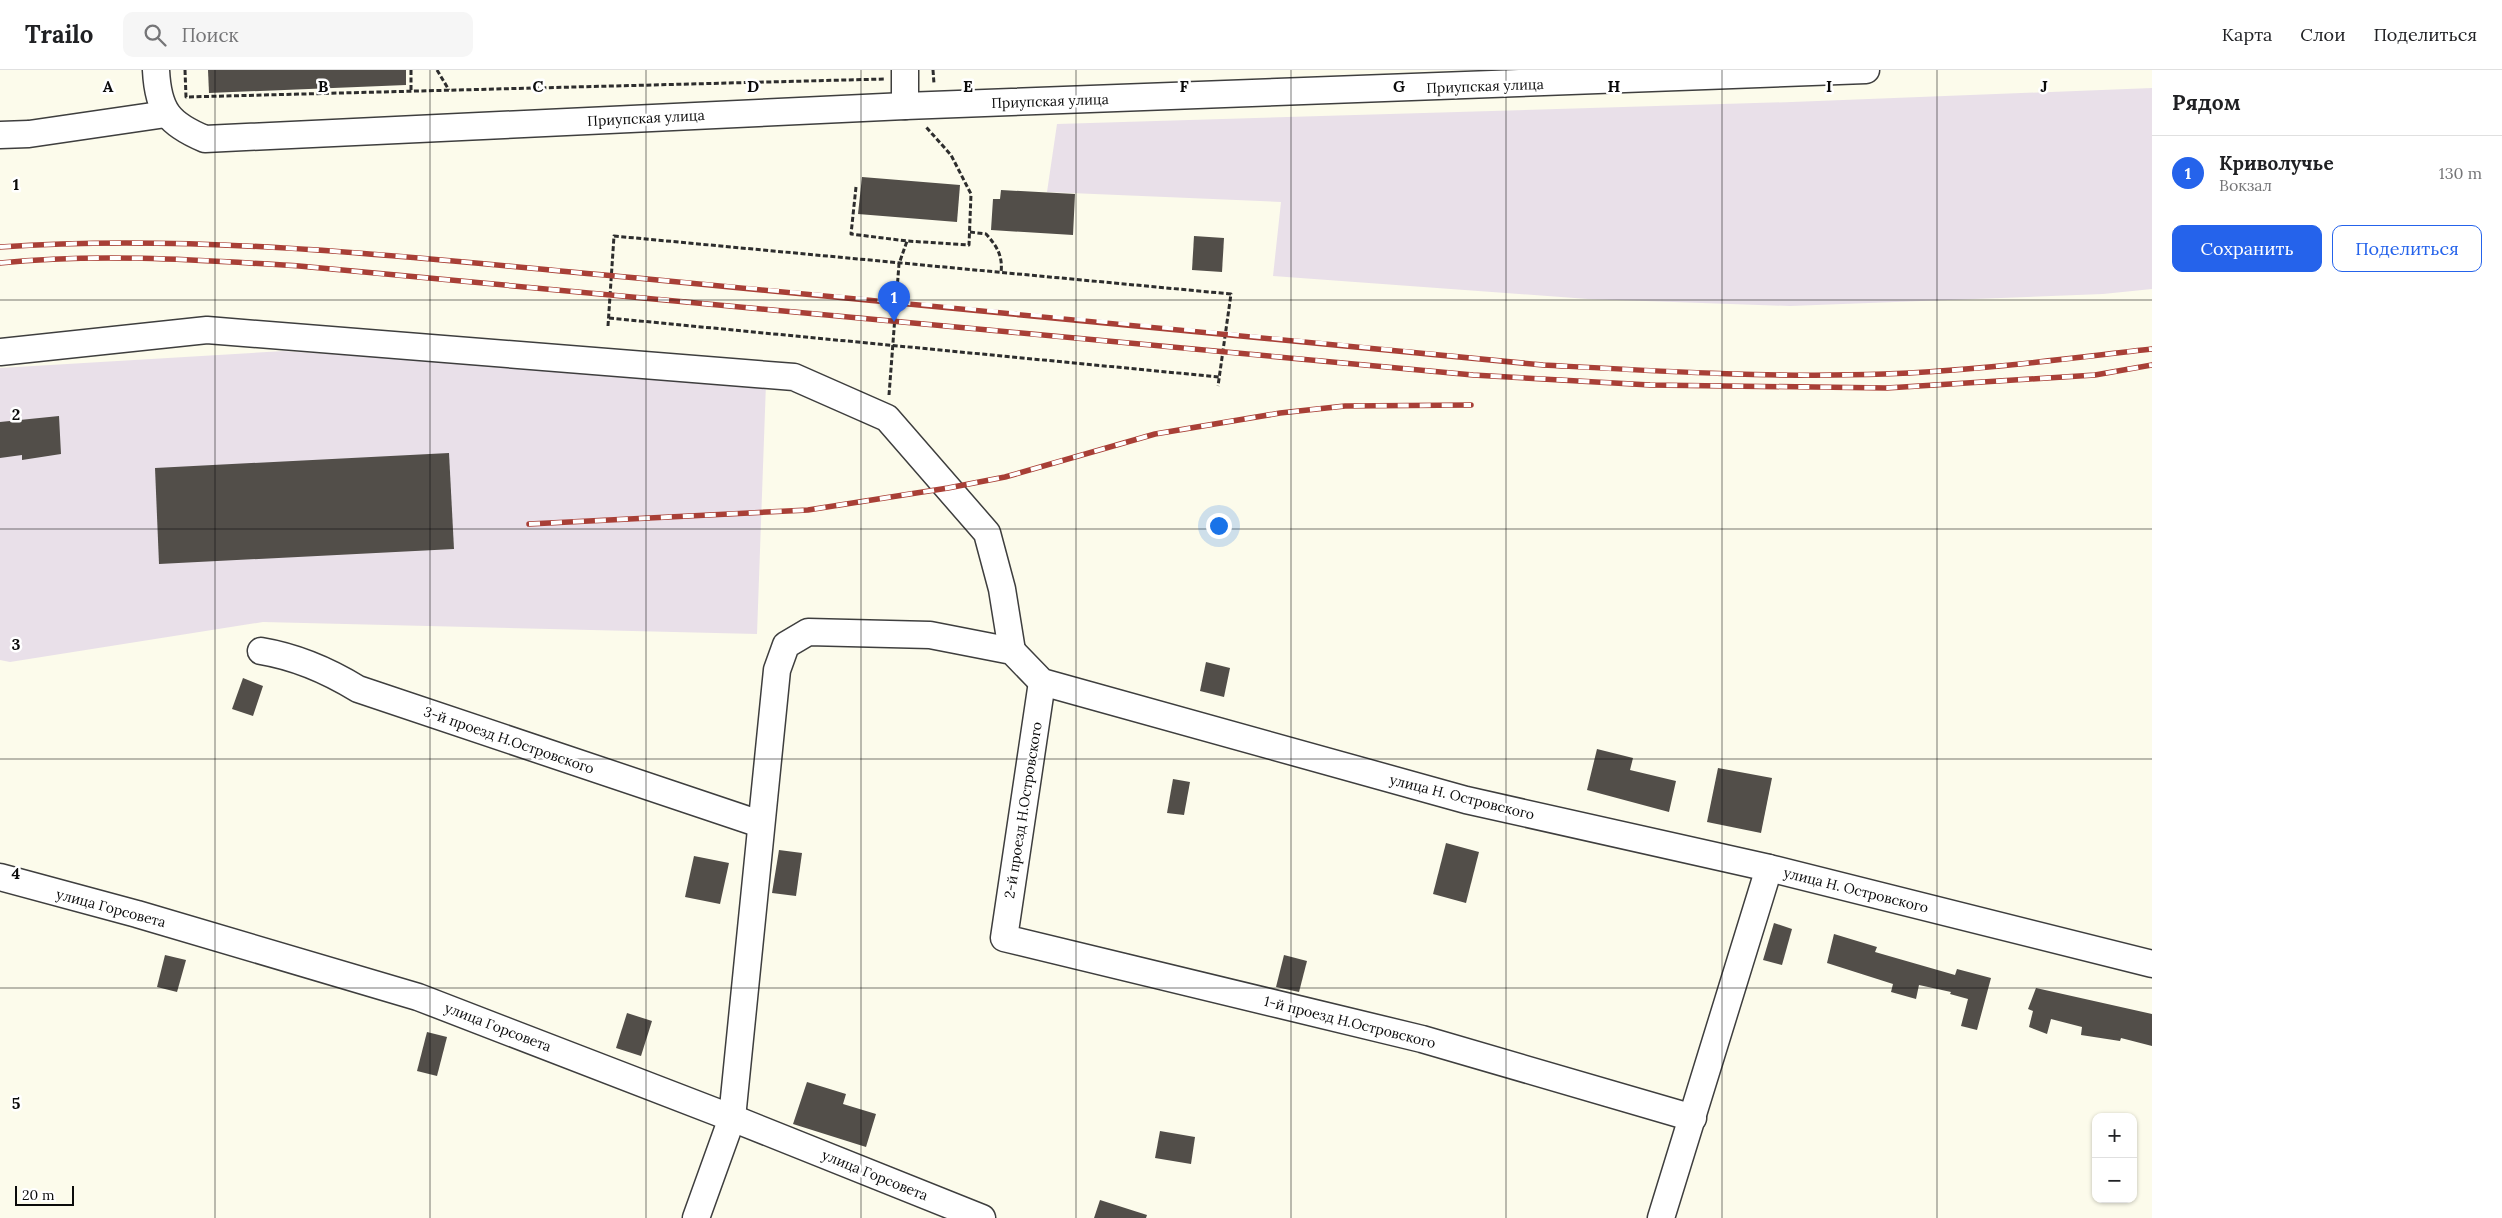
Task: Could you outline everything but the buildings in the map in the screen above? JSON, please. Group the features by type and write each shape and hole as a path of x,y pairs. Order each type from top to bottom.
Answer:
{"street":[{"path":"0,135 29,134 166,114 157,86 156,70"},
{"name":"Приупская улица","path":"166,114 181,129 205,139 905,89 1866,70"},
{"path":"0,352 207,330 794,377 887,418 987,533 1002,590 1012,651 1042,682"},
{"path":"696,1218 732,1118 760,824 777,670 786,645 808,632 921,634 1012,651"},
{"name":"3-й проезд Н.Островского","path":"261,651 282,654 329,671 358,689 760,824"},
{"name":"улица Н. Островского","path":"1042,682 1466,800 1768,868 2152,964"},
{"name":"2-й проезд Н.Островского","path":"1004,938 1042,682"},
{"path":"1661,1218 1768,868"},
{"name":"улица Горсовета","path":"0,877 137,914 418,997 732,1118 982,1218"},
{"name":"1-й проезд Н.Островского","path":"1004,938 1422,1038 1692,1118"}],"path":[{"path":"185,70 186,97 882,78 905,89 961,173 971,194 969,245 908,241 850,234 856,187"},
{"path":"411,70 411,91"},
{"path":"437,70 449,90"},
{"path":"970,232 986,234 996,245 1003,261 1001,273"},
{"path":"608,326 614,236 1231,294 1218,386"},
{"path":"887,418 899,264 908,241"},
{"path":"608,318 1219,377"}],"shaded area":[{"path":"2152,88 2152,289 2103,294 1790,306 1588,299 1273,276 1281,202 1047,192 1057,124 1792,102"},
{"path":"284,351 766,383 757,634 263,622 10,662 0,660 0,368"}],"railway":[{"path":"0,247 159,243 319,250 864,299 1543,365 1671,372 1799,375 1884,374 2018,364 2152,349"},
{"path":"0,263 75,258 150,258 299,266 1473,375 1650,385 1887,388 2095,375 2152,365"},
{"path":"529,524 808,510 1005,477 1155,434 1280,413 1345,406 1471,405"}],"place":[{"name":"Криволучье","path":"894,322"}]}
